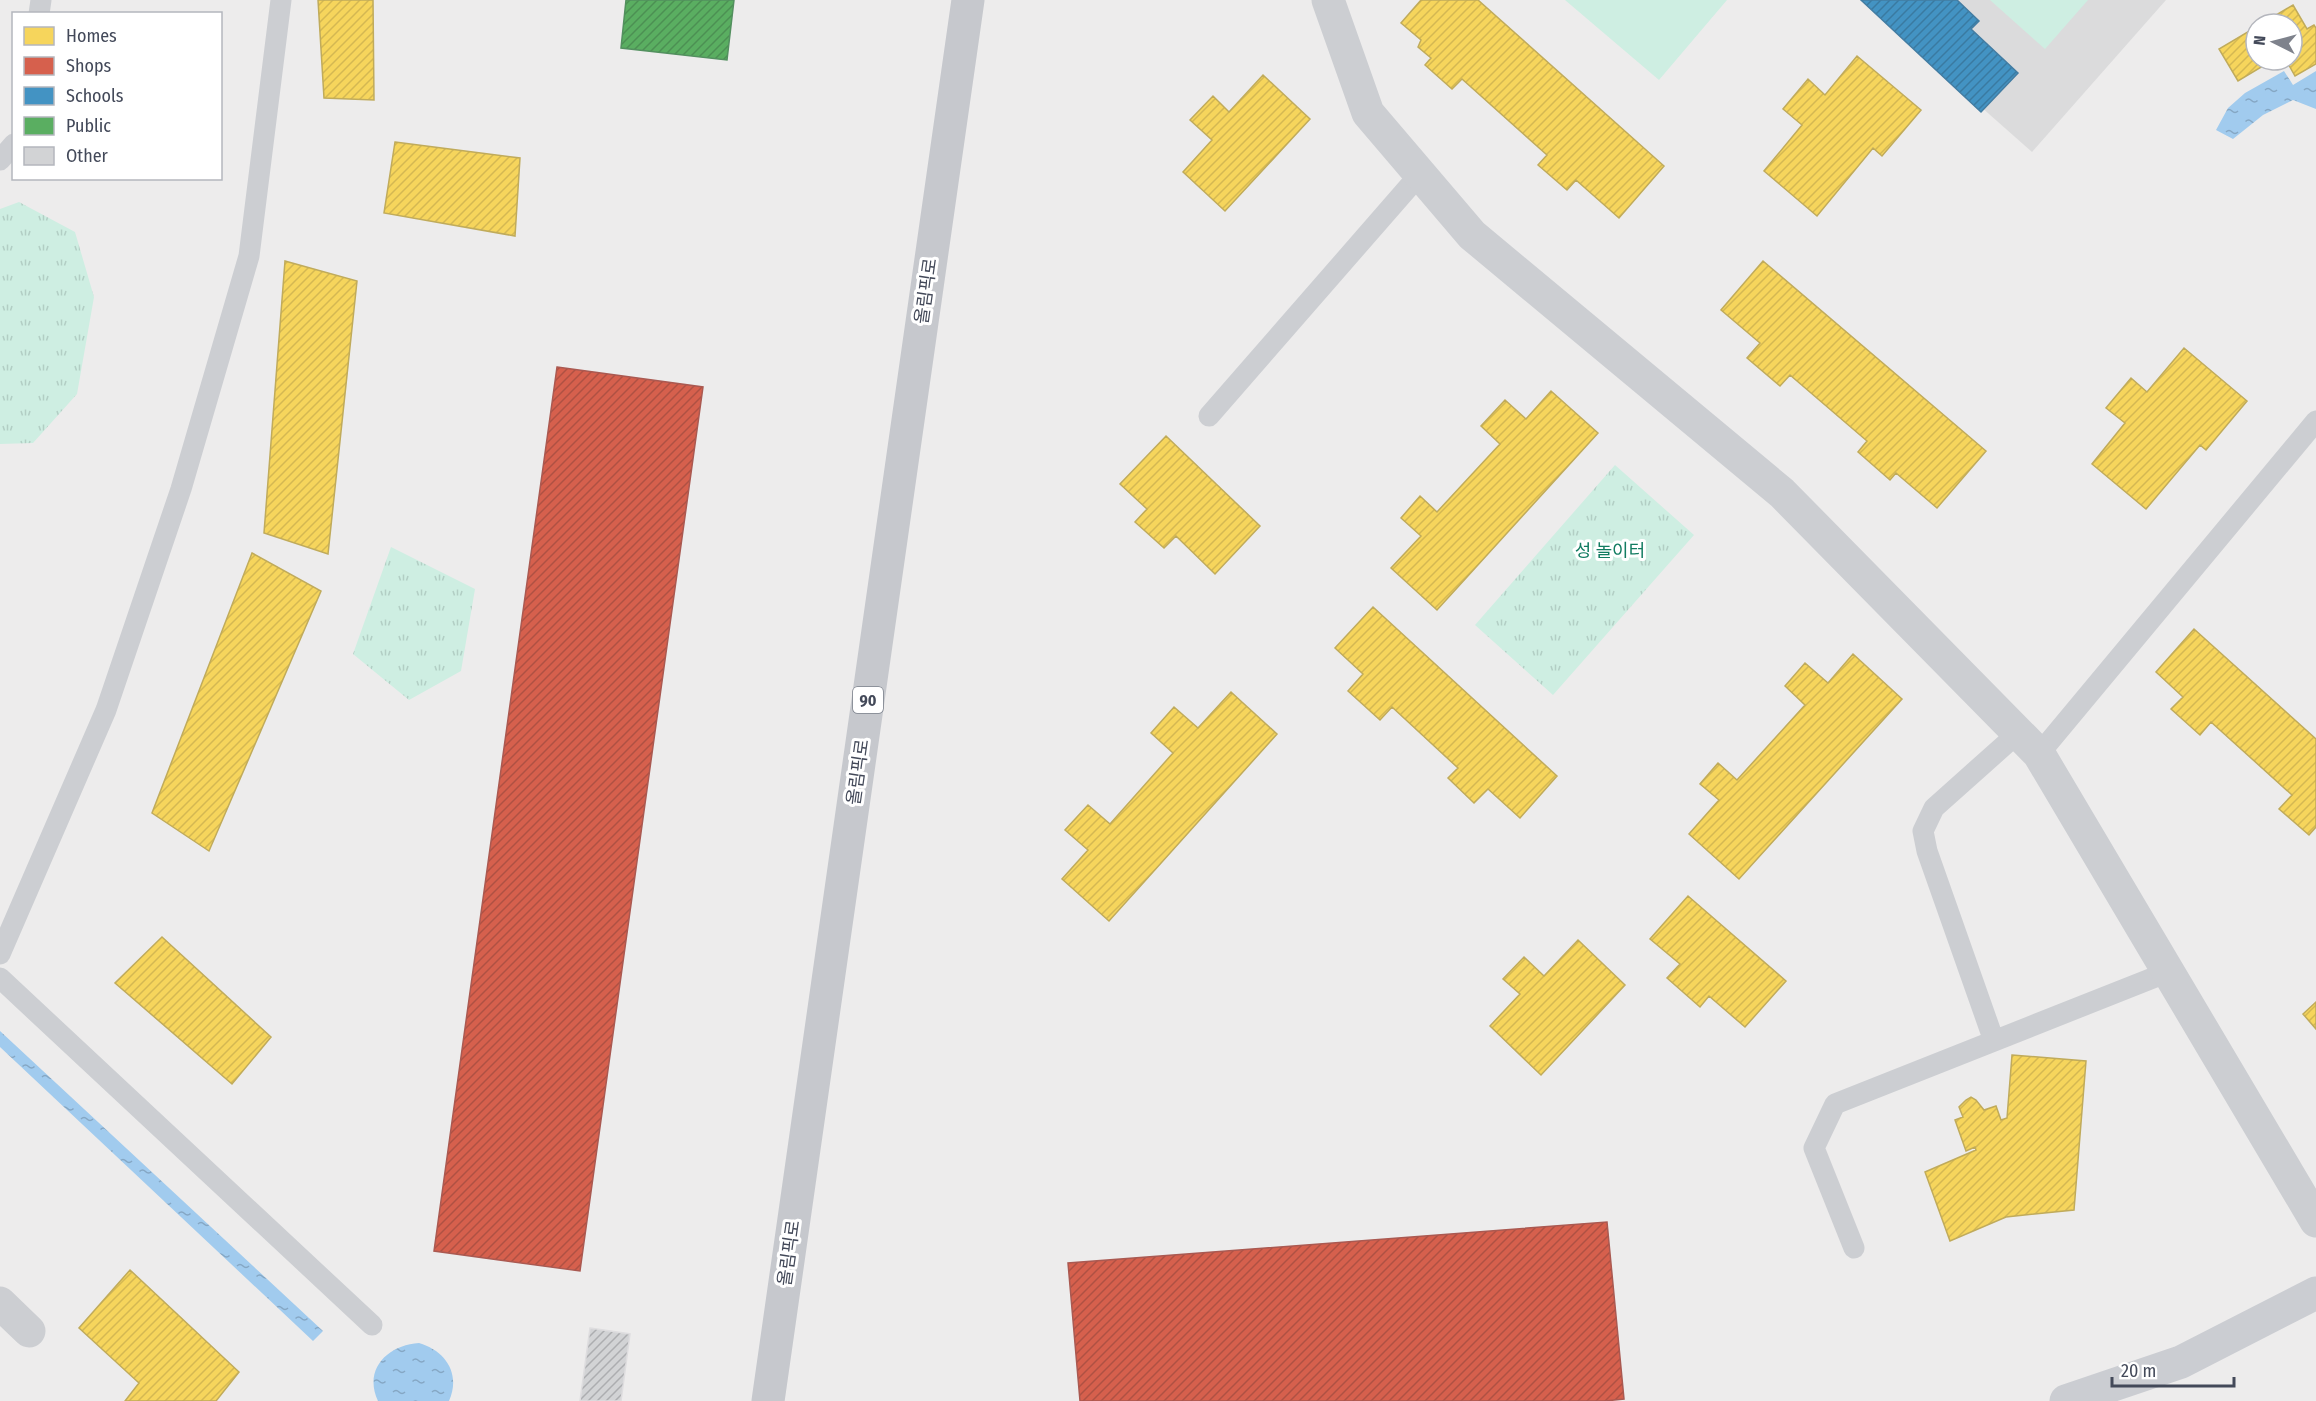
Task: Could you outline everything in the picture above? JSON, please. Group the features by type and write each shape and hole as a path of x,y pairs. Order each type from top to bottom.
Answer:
{"main road":[{"name":"올림픽로","path":"768,1401 968,0"}],"street":[{"path":"1328,0 1368,113 1472,235 1782,493 2028,743 2316,1221"},
{"path":"2066,1401 2181,1362 2316,1293"},
{"path":"0,1303 29,1330"}],"lane":[{"path":"0,954 106,710 184,478 249,256 281,0"},
{"path":"0,160 12,146"},
{"path":"1209,416 1420,174"},
{"path":"1994,1041 1927,851 1923,831 1934,808 2028,743 2316,421"},
{"path":"1854,1248 1814,1148 1835,1104 2168,972"},
{"path":"0,978 372,1325"}],"shaded area":[{"path":"1860,0 2166,0 2032,152"}],"green space":[{"path":"1565,0 1727,0 1659,80"},
{"path":"1990,0 2088,0 2045,49"},
{"path":"19,202 75,232 94,297 77,394 33,443 0,444 0,209"},
{"name":"성 놀이터","path":"1615,465 1694,535 1553,695 1475,625"},
{"path":"391,547 475,589 461,671 409,700 353,654"}],"water":[{"path":"2316,71 2316,109 2293,100 2263,115 2233,139 2216,130 2228,108 2245,93 2282,72 2285,72 2293,85"},
{"path":"0,1031 323,1331 313,1341 0,1047"},
{"path":"419,1343 437,1352 449,1365 453,1382 449,1401 378,1401 374,1379 381,1361 397,1348"}],"building: Homes":[{"path":"318,0 373,0 374,100 324,98"},
{"path":"1421,0 1478,0 1664,166 1619,218 1576,180 1567,190 1538,165 1547,155 1462,79 1452,89 1425,65 1431,58 1418,47 1421,40 1401,23"},
{"path":"2293,5 2297,12 2281,12"},
{"path":"2304,24 2307,29 2314,25 2316,28 2316,64 2304,71"},
{"path":"2244,34 2244,72 2253,72 2238,81 2219,49"},
{"path":"1857,56 1921,110 1882,156 1873,148 1817,216 1764,171 1802,125 1783,109 1808,79 1825,95"},
{"path":"1263,75 1310,119 1225,211 1183,172 1212,140 1190,120 1213,96 1229,112"},
{"path":"395,142 520,158 515,236 384,213"},
{"path":"285,261 357,281 328,554 264,533"},
{"path":"1763,261 1986,451 1937,508 1896,473 1890,480 1858,452 1867,441 1790,375 1780,386 1747,358 1760,343 1721,310"},
{"path":"2184,348 2247,401 2206,450 2200,445 2146,509 2092,464 2125,423 2106,408 2131,378 2147,392"},
{"path":"1551,391 1598,433 1437,610 1391,568 1421,536 1401,518 1420,496 1437,512 1500,444 1481,426 1505,400 1526,419"},
{"path":"1166,436 1260,526 1215,574 1176,536 1164,548 1135,522 1147,509 1120,484"},
{"path":"252,553 321,591 209,851 152,813"},
{"path":"1373,607 1557,776 1520,818 1488,789 1474,803 1448,778 1458,768 1392,707 1380,720 1348,691 1363,674 1335,648"},
{"path":"2194,629 2316,739 2316,827 2309,835 2279,809 2292,795 2211,722 2200,735 2171,709 2183,697 2156,672"},
{"path":"1853,654 1902,699 1739,879 1689,834 1719,800 1700,784 1718,763 1737,780 1805,705 1785,686 1805,663 1828,683"},
{"path":"1231,692 1277,734 1109,921 1062,879 1088,850 1065,830 1088,805 1110,824 1173,753 1151,733 1174,707 1198,728"},
{"path":"1688,896 1786,981 1745,1027 1709,996 1700,1007 1667,978 1680,964 1650,939"},
{"path":"162,937 271,1037 232,1084 115,983"},
{"path":"1578,940 1625,985 1541,1075 1490,1026 1520,994 1503,979 1524,957 1544,976"},
{"path":"2316,1002 2316,1029 2303,1014"},
{"path":"2012,1055 2086,1061 2074,1210 2006,1217 1950,1241 1925,1172 1976,1150 1975,1147 1966,1151 1955,1120 1963,1117 1959,1107 1966,1100 1971,1097 1984,1110 1996,1106 2001,1120 2007,1118"},
{"path":"130,1270 239,1372 216,1401 125,1401 139,1383 79,1328"}],"building: Shops":[{"path":"557,367 703,387 580,1271 434,1251"},
{"path":"1607,1222 1624,1399 1605,1401 1080,1401 1068,1263"}],"building: Schools":[{"path":"1861,0 1957,0 1979,21 1971,29 2018,73 1981,112"}],"building: Public":[{"path":"626,0 734,0 727,60 621,48"}],"building: Other":[{"path":"590,1328 630,1334 621,1401 580,1401"}]}
